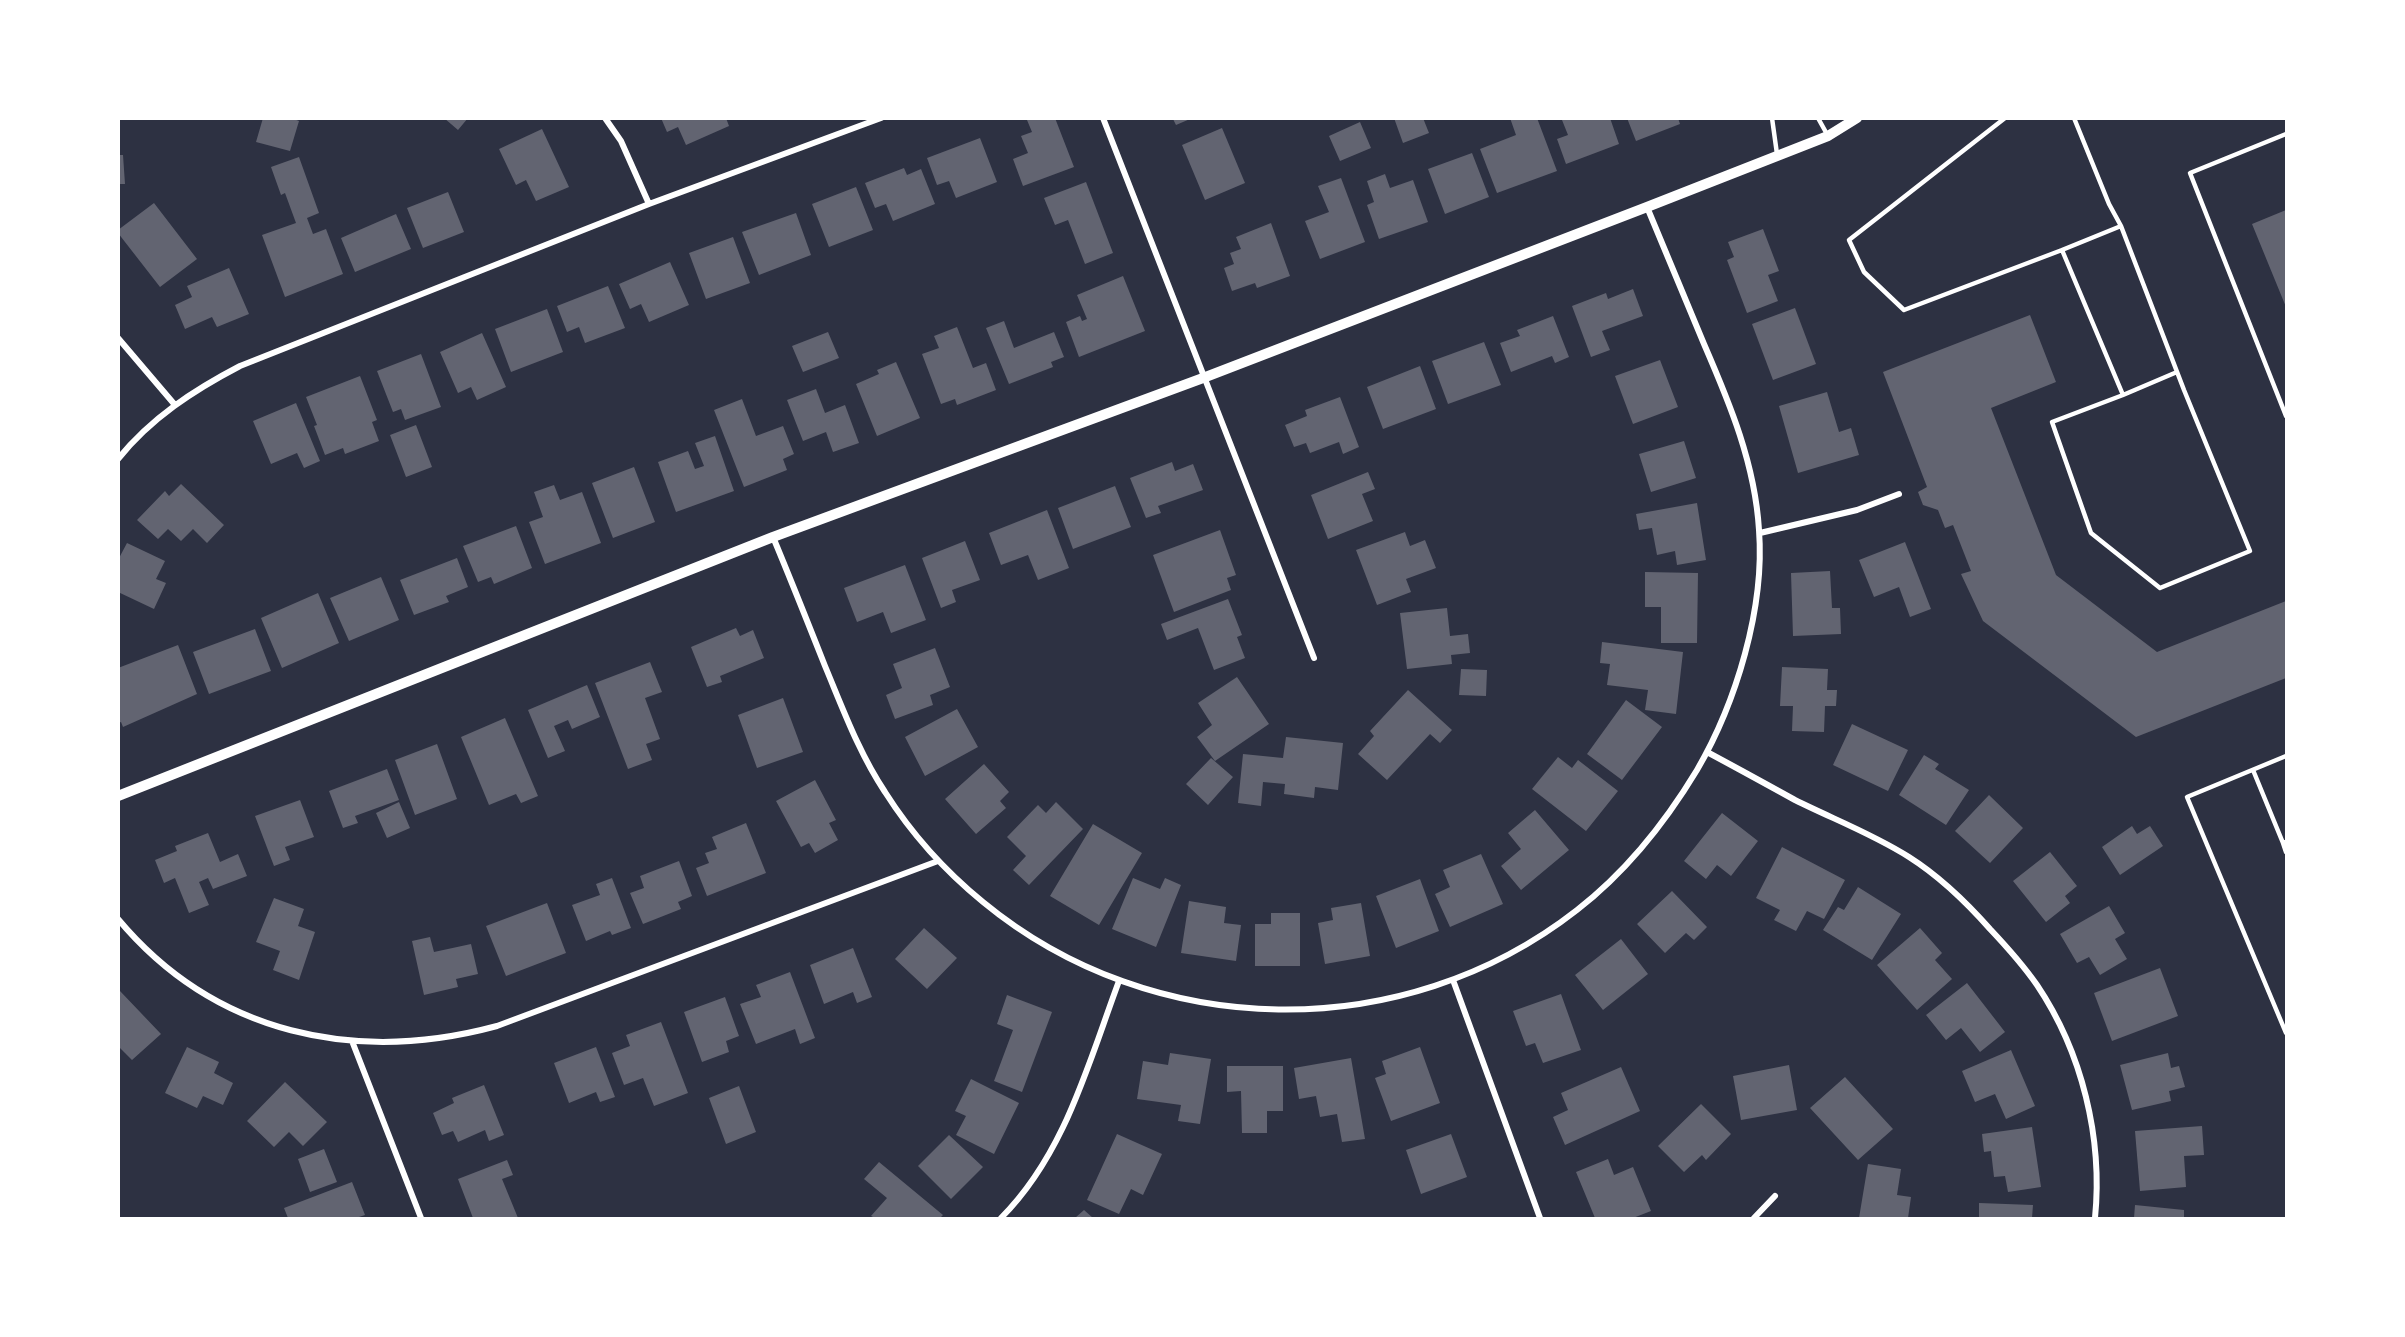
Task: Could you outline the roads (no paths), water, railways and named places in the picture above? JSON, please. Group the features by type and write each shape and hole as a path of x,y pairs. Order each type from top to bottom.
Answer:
{"street":[{"path":"605,118 621,141 649,204"},
{"path":"118,459 145,430 175,405 208,383 240,366 649,204 881,118"},
{"path":"1103,118 1314,658"},
{"path":"118,796 773,537 1203,378 1778,156 1828,135 1857,118"},
{"path":"773,537 851,728 882,787 900,814 938,861 985,904 1025,934 1119,981 1208,1004 1268,1010 1317,1010 1399,996 1453,980 1492,963 1536,939 1614,878 1648,842 1678,801 1707,752 1736,683 1749,635 1757,586 1760,533 1743,443 1726,395 1647,207"},
{"path":"118,338 175,405"},
{"path":"1760,533 1811,523 1857,510 1899,494"},
{"path":"1707,752 1911,858 1976,912 2015,956 2037,985 2056,1017 2071,1050 2083,1086 2091,1122 2096,1163 2095,1218"},
{"path":"118,919 156,959 205,994 239,1012 311,1035 352,1041 424,1041 461,1036 497,1026 938,861"},
{"path":"1453,980 1540,1218"},
{"path":"1001,1218 1034,1180 1056,1144 1119,981"},
{"path":"352,1041 421,1218"},
{"path":"1754,1218 1775,1196"}],"lane":[{"path":"1772,118 1778,156"},
{"path":"1818,118 1828,135"},
{"path":"2005,118 1849,240 1864,272 1904,310 2121,226"},
{"path":"2074,118 2109,204 2121,226 2177,372 2250,551 2160,588 2091,533 2052,422 2177,372"},
{"path":"2286,134 2190,173 2286,416"},
{"path":"2062,250 2122,395"},
{"path":"2286,756 2187,797 2286,1033"},
{"path":"2253,770 2285,843 2286,852"}]}
